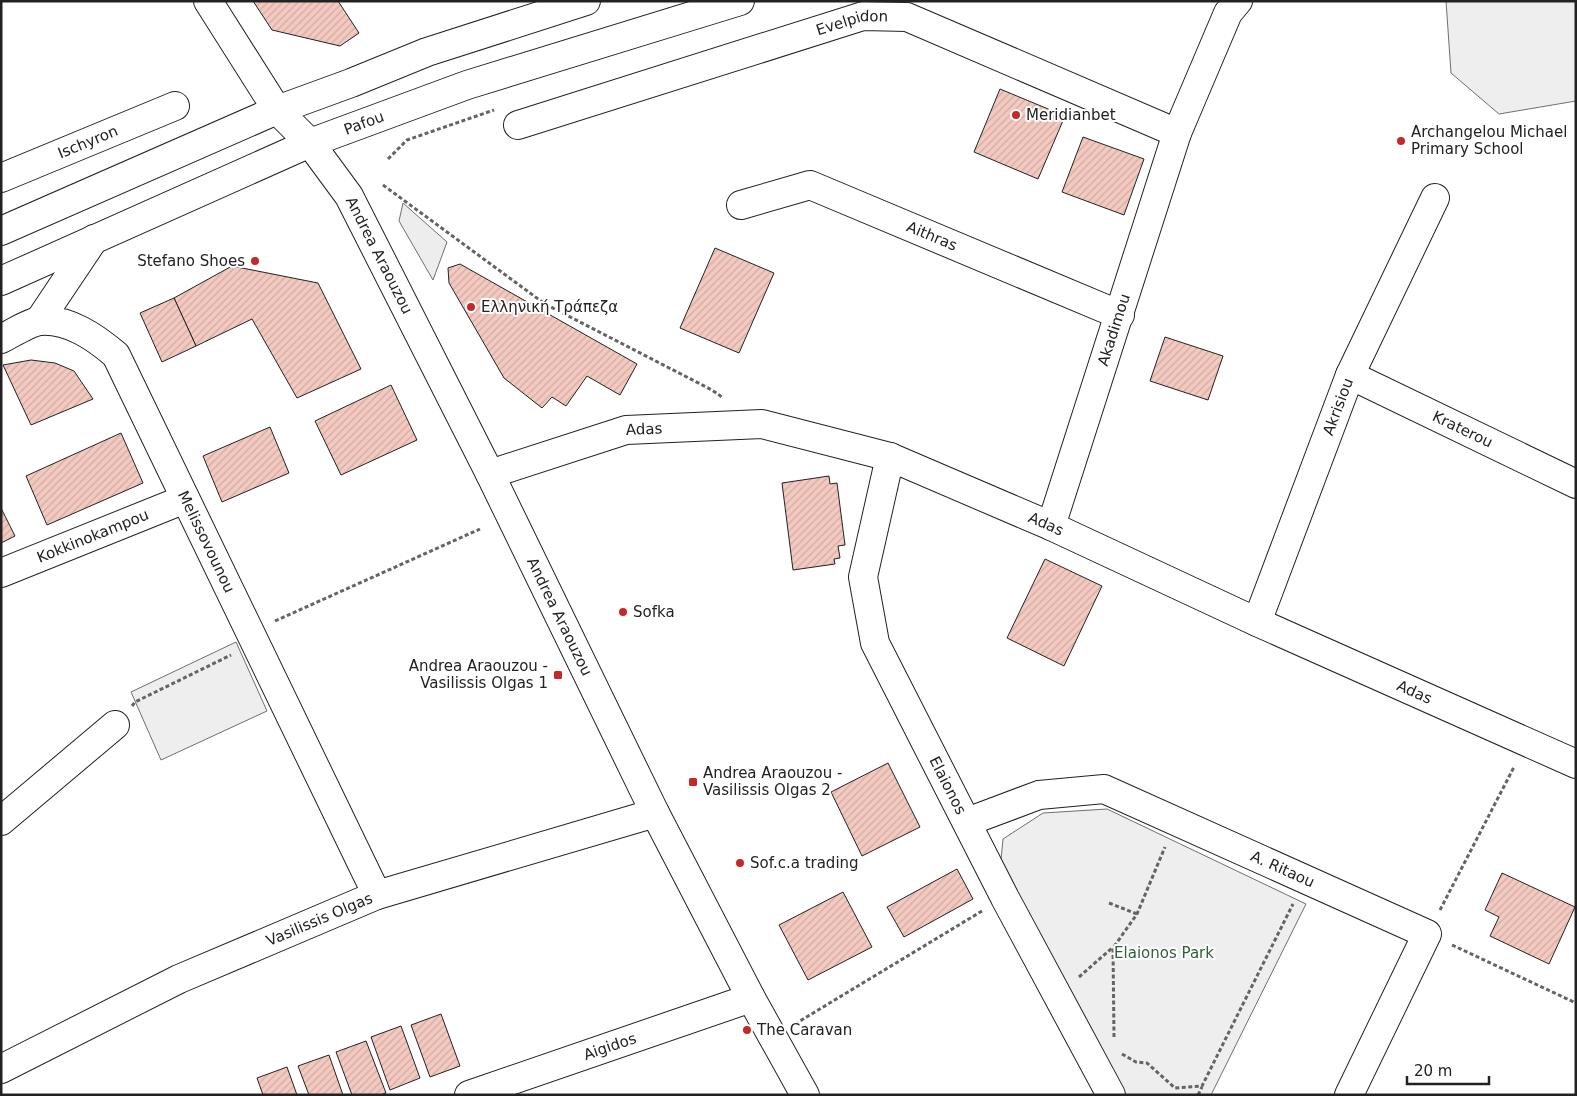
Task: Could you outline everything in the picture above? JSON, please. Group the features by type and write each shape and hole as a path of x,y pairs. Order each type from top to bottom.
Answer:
{"street":[{"name":"Andrea Araouzou","path":"208,1 277,110 310,143 349,196 490,474 655,813 751,998 805,1095"},
{"path":"1,231 277,110 352,83 427,52 586,1"},
{"name":"Pafou","path":"1,280 310,143 467,85 740,1"},
{"name":"Akadimou","path":"1052,526 1177,133 1228,13 1238,1"},
{"name":"Evelpidon","path":"518,125 863,16 907,17 1177,133"},
{"name":"Ischyron","path":"1,178 175,106"},
{"name":"Aithras","path":"741,205 810,185 1120,315"},
{"name":"Akrisiou","path":"1257,622 1350,375 1435,198"},
{"path":"1,338 39,321 94,239"},
{"name":"Melissovounou","path":"39,321 61,323 79,329 101,341 116,355 377,896"},
{"name":"Kraterou","path":"1350,375 1576,484"},
{"name":"Adas","path":"490,474 626,430 762,424 890,456 1052,526 1257,622 1576,764"},
{"name":"Elaionos","path":"890,456 863,577 875,642 1005,898 1111,1095"},
{"name":"Kokkinokampou","path":"1,574 185,499"},
{"path":"1,821 115,725"},
{"name":"A. Ritaou","path":"967,822 1039,795 1104,789 1428,934"},
{"name":"Vasilissis Olgas","path":"1,1069 179,979 377,896 655,813"},
{"path":"1349,1095 1428,934"},
{"name":"Aigidos","path":"485,1092 751,998"}],"path":[{"path":"383,185 546,304 712,390 727,400"},
{"path":"115,725 135,702 252,638 480,529"},
{"path":"1527,742 1428,934 1576,1003"},
{"path":"1058,995 1113,948 1137,914 1176,821"},
{"path":"1198,1095 1305,879"},
{"path":"773,1038 1005,898"},
{"path":"1109,903 1137,914"},
{"path":"1113,948 1113,1035 1116,1042"},
{"path":"1119,1049 1123,1056 1136,1062 1147,1063 1175,1088 1202,1086"}],"green space":[{"path":"1446,1 1576,1 1576,101 1499,114 1451,73"},
{"path":"236,642 267,711 161,760 131,692"},
{"name":"Elaionos Park","path":"1107,809 1306,904 1211,1095 1120,1095 1000,870 1003,839 1043,813"}],"shaded area":[{"path":"403,203 447,242 433,280 399,221"}],"building":[{"path":"253,1 338,1 359,33 340,46 272,30"},
{"path":"1000,89 1065,116 1038,179 974,152"},
{"path":"1083,137 1144,159 1124,215 1062,192"},
{"path":"715,248 774,273 739,353 680,328"},
{"path":"460,264 637,364 620,395 587,376 566,406 552,397 542,408 504,378 449,283 448,268"},
{"path":"232,266 318,283 361,369 297,398 252,319 196,346 174,298"},
{"path":"174,298 196,346 162,362 140,313"},
{"path":"1165,337 1223,356 1208,400 1150,381"},
{"path":"31,360 55,363 74,371 93,399 31,425 3,365"},
{"path":"391,385 417,440 341,475 315,421"},
{"path":"270,427 289,473 222,502 203,456"},
{"path":"121,433 143,483 47,525 26,476"},
{"path":"829,476 830,484 837,483 845,545 838,546 840,558 834,559 835,564 793,570 782,483"},
{"path":"1,508 15,536 1,543"},
{"path":"1045,559 1102,586 1064,666 1007,638"},
{"path":"888,763 920,827 862,856 831,792"},
{"path":"957,869 973,899 904,937 887,907"},
{"path":"1502,873 1575,907 1549,964 1490,936 1499,917 1485,910"},
{"path":"843,892 872,947 808,980 779,925"},
{"path":"441,1014 460,1066 430,1077 411,1025"},
{"path":"401,1026 420,1078 390,1090 371,1037"},
{"path":"366,1041 386,1093 380,1095 352,1095 336,1052"},
{"path":"329,1055 343,1095 309,1095 298,1066"},
{"path":"287,1067 297,1095 263,1095 257,1078"}],"place":[{"name":"Meridianbet","path":"1016,115"},
{"name":"Archangelou Michael Primary School","path":"1401,141"},
{"name":"Stefano Shoes","path":"255,261"},
{"name":"Ελληνική Τράπεζα","path":"471,307"},
{"name":"Sofka","path":"623,612"},
{"name":"Andrea Araouzou - Vasilissis Olgas 1","path":"558,675"},
{"name":"Andrea Araouzou - Vasilissis Olgas 2","path":"693,782"},
{"name":"Sof.c.a trading","path":"740,863"},
{"name":"The Caravan","path":"747,1030"}]}
